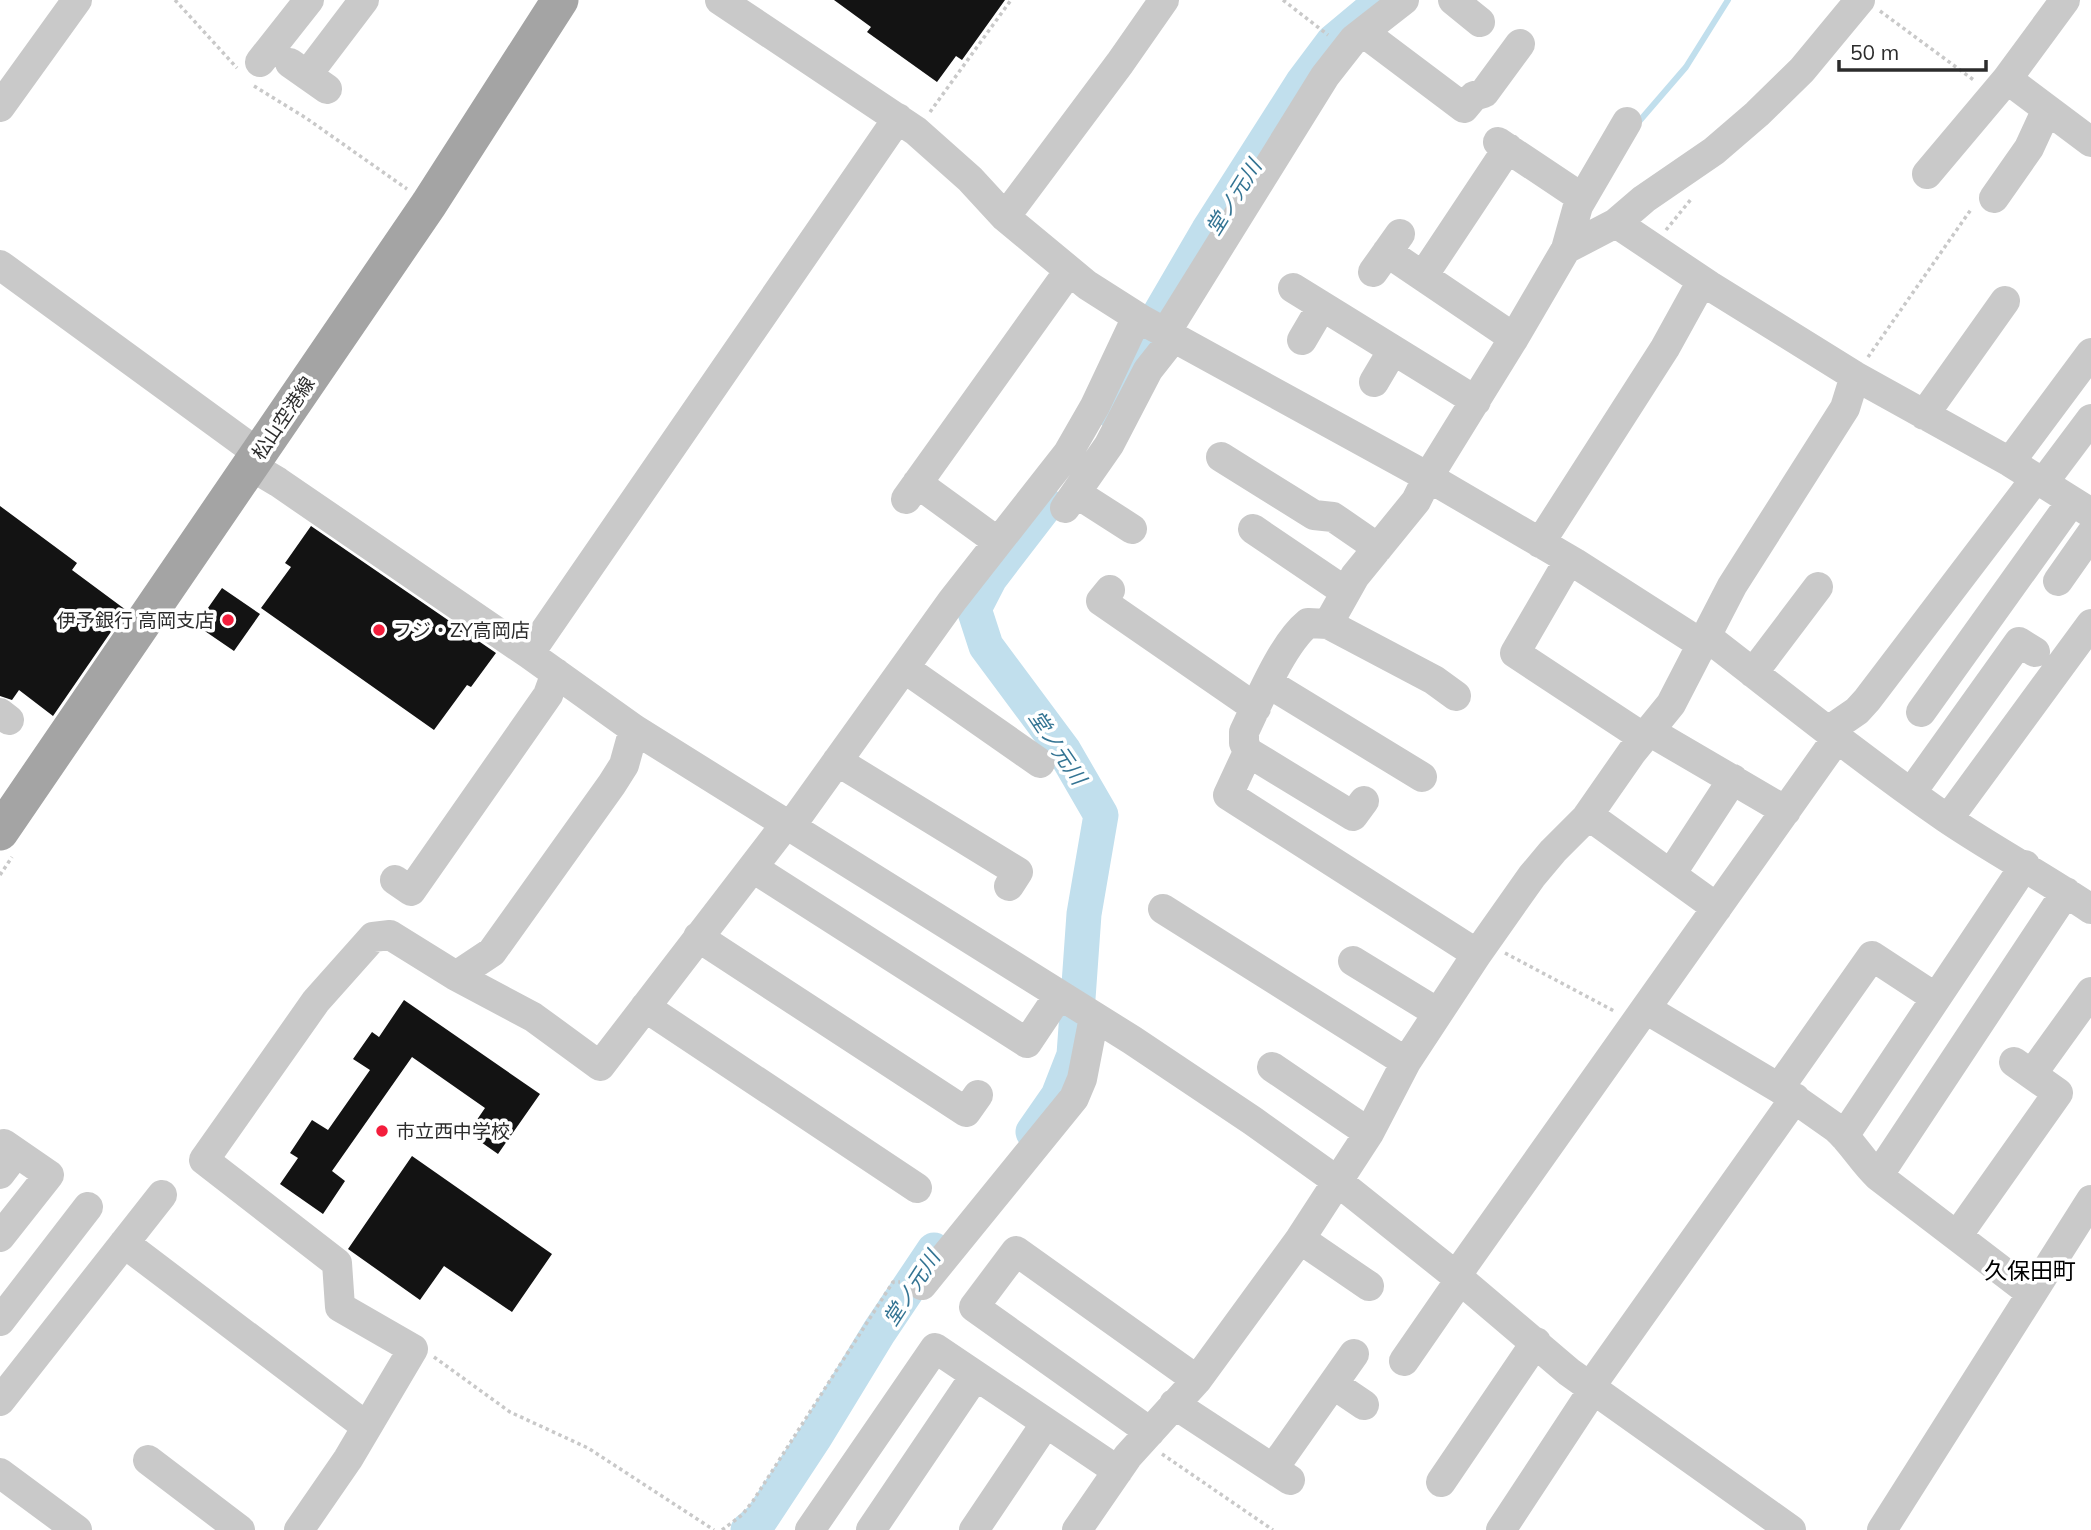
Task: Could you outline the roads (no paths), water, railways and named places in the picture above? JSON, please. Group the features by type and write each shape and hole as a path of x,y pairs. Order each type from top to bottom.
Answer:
{"main road":[{"name":"松山空港線","path":"0,832 429,205 561,0"}],"street":[{"path":"0,107 77,0"},
{"path":"309,0 275,66 364,0"},
{"path":"720,0 907,125 970,179 1005,217 1087,285 1156,327 1428,477 1705,641 1753,673 1948,819 2091,909"},
{"path":"1005,217 1164,0"},
{"path":"299,1530 348,1459 413,1349 341,1307 337,1264 204,1160 316,1001 373,937 390,935 456,976 533,1017 600,1066 837,761 998,542 1068,453 1340,56 1363,33 1404,0"},
{"path":"1453,0 1480,22"},
{"path":"1927,174 2000,87 2065,0"},
{"path":"1566,249 1616,223 1644,198 1714,151 1757,114 1868,4"},
{"path":"1363,33 1464,108 1474,96 1484,93 1520,44"},
{"path":"2000,87 2047,109 2090,140"},
{"path":"1986,198 2029,148 2047,109"},
{"path":"1328,624 1355,576 1416,501 1514,338 1566,249 1582,198 1627,122"},
{"path":"529,654 907,125"},
{"path":"1423,276 1503,145 1582,198"},
{"path":"1616,223 1702,281 1855,376 2010,462 2082,507 1920,712"},
{"path":"1387,252 1514,338"},
{"path":"0,265 255,460 278,482 634,729 1132,1040 1253,1121 1337,1181 1592,1389 1791,1530"},
{"path":"998,542 912,491 1069,271"},
{"path":"1540,542 1665,348 1702,281"},
{"path":"1293,288 1476,401"},
{"path":"1924,415 2005,302"},
{"path":"1302,340 1322,306"},
{"path":"1132,529 1070,501 1136,415 1156,327"},
{"path":"1374,382 1393,350"},
{"path":"2010,462 2091,354"},
{"path":"1077,1530 1118,1471 1196,1380 1300,1239 1369,1133 1406,1062 1532,876 1588,815 1671,704 1746,564 1846,408 1855,376"},
{"path":"1404,1361 1458,1278 1786,811 1833,735 1867,700 2091,419"},
{"path":"1222,457 1314,516 1333,517 1378,548"},
{"path":"1252,529 1346,593"},
{"path":"2058,581 2091,534"},
{"path":"1570,560 1515,653 1647,734 1733,779 1786,811"},
{"path":"1753,673 1818,587"},
{"path":"1110,590 1101,601 1262,696 1422,777"},
{"path":"1364,801 1353,816 1248,751 1244,743 1244,732 1262,696 1301,629 1308,623 1328,624 1434,680 1456,697"},
{"path":"1948,819 2087,636"},
{"path":"1912,793 2019,642 2035,652"},
{"path":"904,668 1040,763"},
{"path":"395,880 411,891 548,695 556,673"},
{"path":"456,976 492,952 624,765 634,729"},
{"path":"1248,751 1228,795 1369,898 1481,948"},
{"path":"837,761 1018,872 1009,886"},
{"path":"1671,874 1733,779"},
{"path":"1588,815 1717,908"},
{"path":"1844,1136 2025,865"},
{"path":"753,868 1027,1043 1059,995"},
{"path":"1878,1175 2066,892"},
{"path":"1163,910 1232,964 1319,997 1406,1062"},
{"path":"698,937 785,982 881,1047 966,1112 978,1095"},
{"path":"1501,1530 1787,1093 1872,956 1936,998"},
{"path":"1353,961 1438,1013"},
{"path":"1957,1236 2058,1093 2023,1068 2060,1012 2091,992"},
{"path":"645,1007 747,1059 829,1116 918,1187"},
{"path":"1642,1014 1787,1093 1844,1136 1860,1159 1878,1175 2031,1293"},
{"path":"910,1284 1074,1098 1083,1079 1094,1017"},
{"path":"1272,1067 1369,1133"},
{"path":"0,1237 49,1175 7,1157"},
{"path":"0,1401 162,1195"},
{"path":"1882,1530 2091,1200"},
{"path":"0,1321 87,1207"},
{"path":"1300,1239 1369,1286"},
{"path":"124,1243 367,1427"},
{"path":"1146,1436 974,1307 1016,1251 1196,1380"},
{"path":"1441,1482 1535,1342"},
{"path":"810,1530 935,1348 1118,1471"},
{"path":"1174,1404 1281,1475 1333,1384 1354,1354"},
{"path":"871,1530 975,1376"},
{"path":"1333,1384 1364,1405"},
{"path":"974,1530 1046,1423"},
{"path":"148,1460 240,1530"},
{"path":"0,1473 76,1530"}],"waterway":[{"path":"1636,125 1686,67 1728,0"},
{"name":"堂ノ元川","path":"1108,409 1208,231 1303,82 1333,42 1370,11"},
{"name":"堂ノ元川","path":"1033,1132 1058,1096 1074,1055 1084,914 1101,815 1064,751 986,646 974,609 990,578 1046,505"},
{"name":"堂ノ元川","path":"748,1530 761,1519 934,1250"}],"place":[{"name":"伊予銀行 高岡支店","path":"228,620"},
{"name":"フジ・ZY高岡店","path":"379,630"},
{"name":"市立西中学校","path":"382,1131"}],"district":[{"name":"久保田町","path":"2030,1270"}]}
